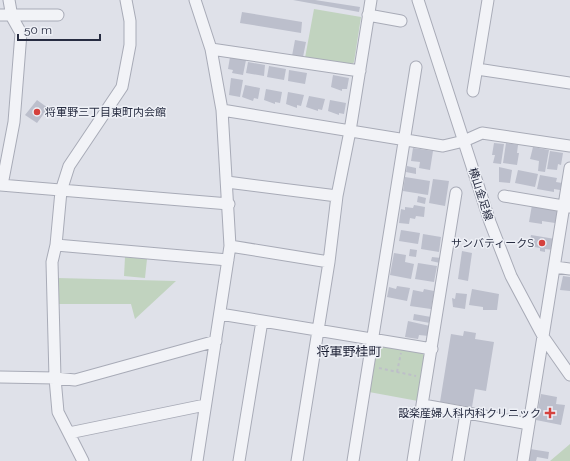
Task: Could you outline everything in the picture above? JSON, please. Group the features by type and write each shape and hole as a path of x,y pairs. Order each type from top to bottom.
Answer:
{"street":[{"path":"9,0 12,17 21,33 14,122 1,185 229,204"},
{"path":"83,461 58,412 55,378 52,262 56,245 61,191 69,166 122,87 130,45 130,21 126,0"},
{"path":"195,0 211,49 222,110 229,204 230,246 197,461"},
{"path":"297,461 329,262 337,196 350,130 371,0"},
{"name":"横山金足線","path":"418,0 490,222 511,276 544,338 570,376"},
{"path":"473,91 488,0"},
{"path":"0,16 12,17 58,15"},
{"path":"368,15 401,21"},
{"path":"211,49 360,71"},
{"path":"353,461 416,67"},
{"path":"477,69 570,83"},
{"path":"222,110 443,146 464,141 482,133 570,146"},
{"path":"523,461 555,267 567,206 570,168"},
{"path":"227,182 337,196"},
{"path":"413,461 424,404 456,193"},
{"path":"504,196 567,206"},
{"path":"56,245 228,260"},
{"path":"230,246 329,262"},
{"path":"555,267 570,269"},
{"path":"220,314 432,349"},
{"path":"239,461 262,321"},
{"path":"0,377 75,380 216,341"},
{"path":"424,404 529,424"},
{"path":"68,433 205,405"},
{"path":"458,461 466,413"}],"path":[{"path":"398,372 403,344"},
{"path":"368,366 428,378"}],"green space":[{"path":"314,9 361,17 354,62 351,66 305,58"},
{"path":"125,257 147,259 145,278 124,276"},
{"path":"57,278 176,281 135,319 131,304 57,304"},
{"path":"380,345 422,353 426,357 418,401 369,392 377,347"},
{"path":"570,444 570,461 550,461"}],"building":[{"path":"293,0 315,0 360,7 359,12"},
{"path":"242,12 302,22 301,33 240,23"},
{"path":"295,40 306,42 303,57 292,56"},
{"path":"230,57 246,60 243,75 232,73 233,70 228,69"},
{"path":"248,62 265,65 264,76 246,73"},
{"path":"269,66 286,69 284,80 267,77"},
{"path":"289,70 307,73 305,84 288,81"},
{"path":"333,75 349,78 347,89 342,89 342,91 331,87"},
{"path":"231,78 243,80 240,97 229,95"},
{"path":"245,85 260,88 258,99 254,98 253,101 242,97"},
{"path":"266,89 282,92 280,103 275,102 275,104 264,100"},
{"path":"288,92 304,95 301,106 297,105 297,108 286,104"},
{"path":"309,96 325,99 322,110 318,109 318,111 306,107"},
{"name":"将軍野三丁目東町内会館","path":"37,100 48,108 37,123 25,115"},
{"path":"330,100 346,103 344,114 339,113 339,115 328,111"},
{"path":"494,143 504,144 501,164 493,163 495,155 492,155"},
{"path":"506,143 518,145 517,153 519,153 517,165 503,163"},
{"path":"533,147 549,150 545,172 538,171 539,161 530,159"},
{"path":"413,148 433,151 430,170 419,168 420,162 411,161"},
{"path":"550,151 563,153 561,165 558,164 557,170 547,169"},
{"path":"407,166 416,168 416,174 406,172"},
{"path":"499,167 512,170 510,183 499,182"},
{"path":"518,170 538,174 535,187 515,183"},
{"path":"540,175 557,178 556,182 562,183 560,190 554,189 554,192 537,189"},
{"path":"405,177 430,181 428,195 403,191"},
{"path":"433,179 449,181 445,206 429,203"},
{"path":"418,196 426,198 425,204 417,202"},
{"path":"414,205 425,207 424,217 416,216 415,219 410,218 409,224 399,223 401,209 405,210 405,207 413,208"},
{"path":"532,205 558,209 555,223 542,221 542,224 529,222"},
{"path":"401,230 420,233 418,244 399,241"},
{"path":"423,234 441,237 439,252 421,249"},
{"name":"サンバティークS","path":"531,235 555,239 553,250 545,249 545,252 540,251 540,248 529,246"},
{"path":"410,249 417,250 416,257 409,256"},
{"path":"462,251 472,253 468,281 458,279"},
{"path":"394,253 406,255 405,262 414,264 411,279 390,275"},
{"path":"432,257 441,258 440,263 431,261"},
{"path":"418,263 437,266 434,282 415,279"},
{"path":"563,276 570,277 570,291 560,290"},
{"path":"397,286 410,288 407,301 387,297 389,287 396,289"},
{"path":"424,289 434,291 431,309 410,306 413,290 423,292"},
{"path":"472,289 499,294 497,310 483,310 483,307 469,305"},
{"path":"456,293 467,294 465,309 453,307 452,298 455,299"},
{"path":"414,314 431,317 430,323 413,320"},
{"path":"408,321 430,326 429,336 419,335 418,339 405,337"},
{"path":"464,331 476,333 475,339 494,342 486,391 475,389 472,407 440,402 451,334 463,336"},
{"name":"設楽産婦人科内科クリニック","path":"541,394 557,397 556,404 565,405 561,425 536,420"},
{"path":"530,449 549,452 548,459 537,457 536,461 528,461"}],"place":[{"name":"将軍野三丁目東町内会館","path":"37,112"},
{"name":"サンバティークS","path":"542,243"},
{"name":"設楽産婦人科内科クリニック","path":"550,413"}],"district":[{"name":"将軍野桂町","path":"349,351"}]}
